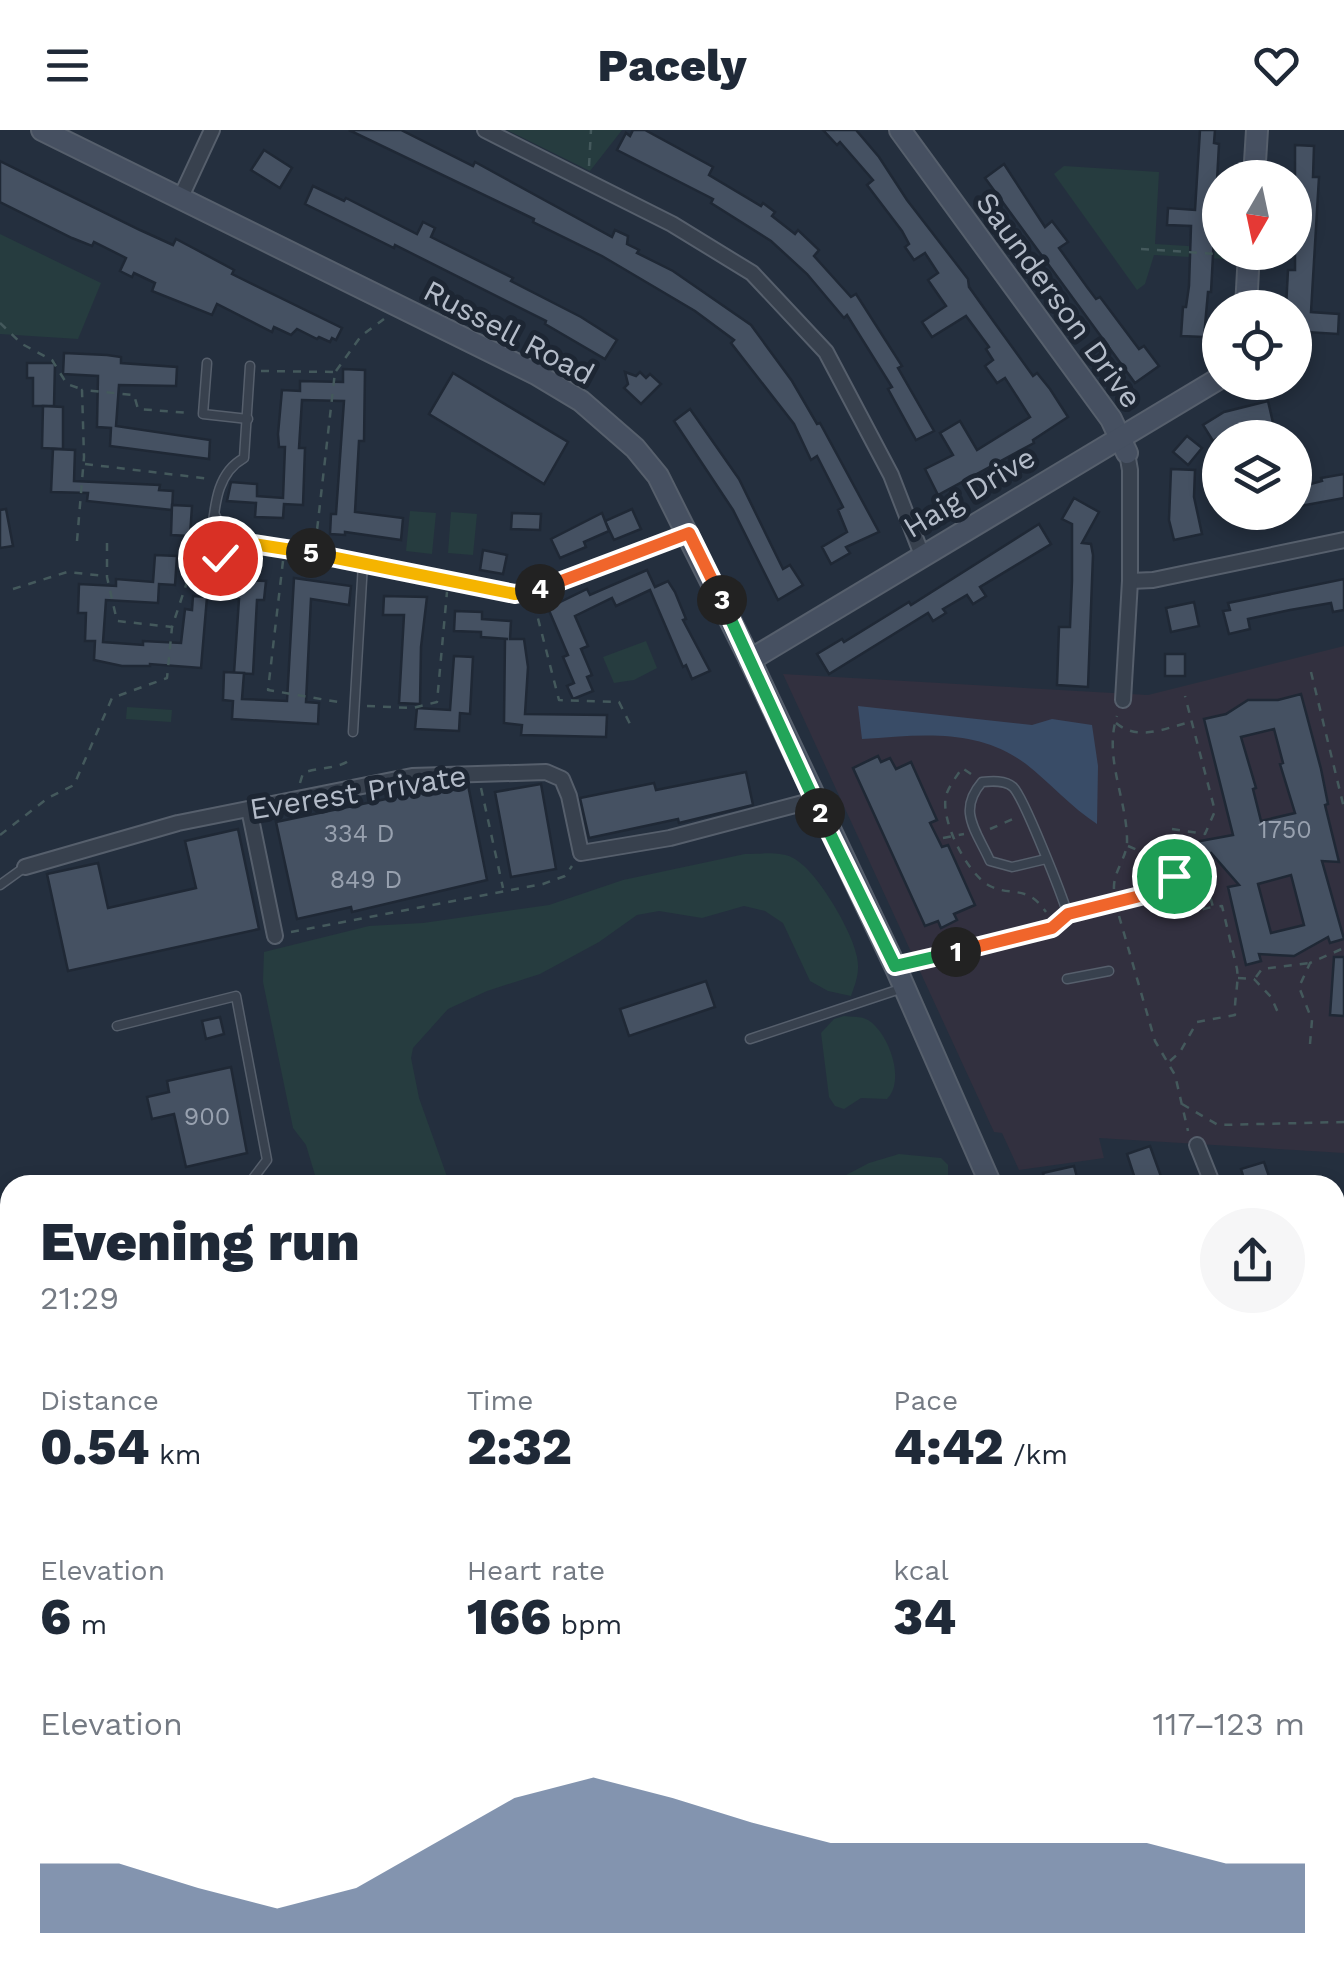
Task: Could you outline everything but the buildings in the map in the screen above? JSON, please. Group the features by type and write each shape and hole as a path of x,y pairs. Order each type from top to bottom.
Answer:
{"street":[{"name":"Russell Road","path":"42,130 536,374 581,401 634,448 658,476 689,533 895,966 988,1175"},
{"path":"180,198 212,130"},
{"path":"485,130 672,224 752,273 826,352 891,475 922,555"},
{"name":"Saunderson Drive","path":"900,130 1110,419 1124,445 1130,470 1130,581 1123,700"},
{"path":"1255,160 1257,130"},
{"name":"Haig Drive","path":"750,660 922,555 1124,445 1202,391"},
{"path":"1130,581 1153,580 1344,540"},
{"name":"Everest Private","path":"25,867 146,831 249,809 412,776 478,772 546,772 562,779 581,852"},
{"path":"581,852 670,838 814,800"},
{"path":"249,809 275,936"},
{"path":"1197,1145 1208,1175"}],"lane":[{"path":"207,363 204,414 248,419"},
{"path":"250,369 244,458 231,465 221,480 210,546 220,558 240,557 253,544"},
{"path":"215,515 222,529 253,544 515,594 532,592 689,533"},
{"path":"352,732 363,563"},
{"path":"1046,859 1012,867 990,862 968,813 969,796 982,782 1000,781 1014,788 1046,859 1068,914"},
{"path":"0,884 25,867"},
{"path":"895,966 1052,928 1068,914 1140,896 1174,876"},
{"path":"1066,979 1108,971"},
{"path":"750,1039 905,988"},
{"path":"117,1026 236,996 266,1160 255,1175"}],"path":[{"path":"588,183 591,130"},
{"path":"1141,249 1202,252"},
{"path":"314,553 335,372 362,336 384,320 392,303"},
{"path":"0,323 22,344 52,360 68,384 82,390 134,395 138,409 204,414"},
{"path":"250,369 335,372"},
{"path":"77,541 84,464 82,390"},
{"path":"84,464 221,480"},
{"path":"108,543 107,577 116,621 172,627"},
{"path":"284,548 268,690 354,705 412,708 437,702 448,580"},
{"path":"0,835 48,798 74,786 112,698 168,678 172,627 189,576 220,558"},
{"path":"13,589 67,572 107,577"},
{"path":"532,592 559,700 619,702 631,726"},
{"path":"1312,672 1344,808"},
{"path":"1172,829 1205,834 1215,811 1185,696"},
{"path":"1123,700 1114,722 1113,760 1127,845 1114,881 1115,902 1155,1041 1168,1062 1188,1130 1197,1145"},
{"path":"1114,722 1127,732 1140,735 1192,722"},
{"path":"303,798 299,777 303,772 320,766 342,766 351,759"},
{"path":"478,772 504,890"},
{"path":"1127,845 1158,858 1171,857"},
{"path":"275,936 543,884 565,876 581,852"},
{"path":"1201,862 1213,907"},
{"path":"1168,1062 1180,1052 1197,1022 1235,1015 1234,990 1238,978 1222,906 1187,912"},
{"path":"1254,979 1262,969 1310,963 1344,948"},
{"path":"1310,963 1299,987 1312,1020 1310,1044"},
{"path":"1238,978 1254,979 1271,997 1280,1017"},
{"path":"1181,1104 1218,1126 1344,1122"}],"shaded area":[{"path":"1344,646 1344,1153 1099,1138 1104,1158 1019,1170 1002,1133 994,1132 783,674 1148,695"}],"green space":[{"path":"507,130 622,130 590,171"},
{"path":"1064,166 1159,172 1155,244 1202,247 1202,258 1154,255 1145,284 1137,290 1054,174"},
{"path":"0,234 101,283 78,339 0,334"},
{"path":"410,511 436,513 432,554 406,551"},
{"path":"451,512 477,514 473,555 448,553"},
{"path":"646,641 657,668 634,680 614,683 603,657"},
{"path":"127,707 172,710 171,722 126,719"},
{"path":"745,854 793,858 822,888 849,933 858,972 851,996 828,991 810,981 783,923 765,911 744,906 702,918 659,911 637,915 599,942 540,974 448,1009 413,1048 411,1058 419,1098 446,1175 315,1175 306,1145 293,1128 263,982 264,952 369,926 423,923 549,905 623,880"},
{"path":"844,1016 868,1020 888,1046 895,1081 887,1099 861,1098 844,1109 835,1106 829,1097 821,1033 834,1019"},
{"path":"899,1154 941,1158 948,1165 948,1175 846,1175"}],"water":[{"path":"858,706 1032,725 1052,719 1092,725 1098,766 1097,824 1026,764 988,744 947,736 862,739"}],"route":[{"path":"220,558 240,557 253,544 295,549 515,594 532,592 689,533 895,966 1052,928 1068,914 1140,896 1174,876"}]}
